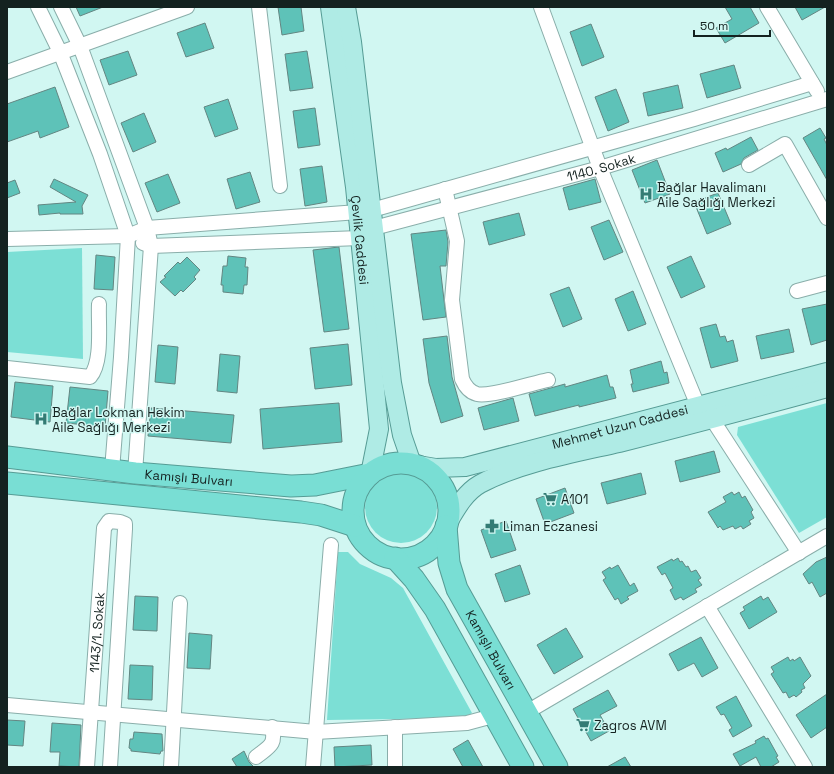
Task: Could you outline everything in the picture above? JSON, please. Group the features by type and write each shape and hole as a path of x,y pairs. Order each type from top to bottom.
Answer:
{"highway":[{"name":"Kamışlı Bulvarı","path":"7,457 135,473 291,486 316,485 370,474"},
{"path":"390,464 412,464 426,470 438,481 446,495 449,510 446,526 440,538 432,547 421,554 408,558 395,558 382,555 370,548 361,538 355,526 353,512 355,498 361,485 370,474 390,464"},
{"name":"Kamışlı Bulvarı","path":"7,483 301,512 321,515 355,526"},
{"name":"Kamışlı Bulvarı","path":"446,526 449,563 457,589 557,767"},
{"path":"395,558 414,579 436,609 493,716 523,767"}],"main road":[{"name":"Çevlik Caddesi","path":"330,7 365,211"},
{"name":"Çevlik Caddesi","path":"346,7 352,42 367,233 379,429 370,474"},
{"name":"Çevlik Caddesi","path":"367,233 392,383 402,434 412,464"},
{"name":"Mehmet Uzun Caddesi","path":"412,464 436,468 465,467 827,372"},
{"path":"446,526 470,492 479,485 504,474 552,459 712,419 827,388"}],"street":[{"path":"38,7 60,52 100,154 128,236 121,360 112,470"},
{"path":"61,7 80,46 147,228 152,246 135,473"},
{"path":"7,72 187,7"},
{"path":"259,7 280,186"},
{"path":"541,7 594,147 600,168 698,406"},
{"path":"767,7 812,83 826,103"},
{"path":"7,239 128,236 147,228 365,211 594,147 812,83"},
{"name":"1140. Sokak","path":"152,246 258,241 367,233 826,103"},
{"path":"100,154 112,132"},
{"path":"749,165 785,144 827,218"},
{"path":"445,189 451,209 457,242 452,300 462,380 464,384 471,391 484,394 548,380"},
{"path":"245,221 258,241"},
{"path":"128,236 152,246"},
{"path":"797,291 827,283"},
{"path":"7,368 90,377 95,371 98,360 99,304"},
{"path":"98,360 121,360 144,349"},
{"path":"712,419 799,553"},
{"name":"1143/1. Sokak","path":"87,767 104,528 110,521 125,524 121,606"},
{"path":"527,712 827,536"},
{"path":"313,767 331,545"},
{"path":"171,767 180,603"},
{"path":"98,622 121,606"},
{"path":"110,767 121,606"},
{"path":"707,606 805,767"},
{"path":"7,705 92,711 113,715 272,727 316,732 467,723 493,716"},
{"path":"256,757 272,744 275,738 272,727"},
{"path":"395,727 395,767"}],"shaded area":[{"path":"82,248 83,359 7,352 7,252"},
{"path":"827,403 827,517 799,533 737,435 738,427"},
{"path":"401,471 421,477 431,487 437,507 431,527 421,537 401,543 381,537 371,527 365,507 371,487 381,477"},
{"path":"338,552 348,552 360,564 391,578 403,588 472,713 466,718 327,720"}],"building":[{"path":"76,7 103,7 80,16"},
{"path":"278,7 301,7 304,31 282,35"},
{"path":"725,7 750,7 759,23 725,43 716,28 732,19"},
{"path":"795,7 825,7 802,20"},
{"path":"205,23 214,48 186,57 177,33"},
{"path":"591,24 604,57 582,66 570,32"},
{"path":"128,51 137,75 109,85 100,60"},
{"path":"307,51 313,88 290,91 285,54"},
{"path":"734,65 741,88 707,98 700,74"},
{"path":"678,85 683,108 648,116 643,93"},
{"path":"55,87 69,127 40,138 38,131 7,142 7,104"},
{"path":"616,89 629,122 608,131 595,97"},
{"path":"228,99 238,129 215,137 204,107"},
{"path":"315,108 320,145 298,148 293,111"},
{"path":"144,113 156,142 133,152 121,123"},
{"path":"820,128 826,138 824,139 827,145 827,180 803,138"},
{"path":"751,137 758,150 744,158 741,164 723,172 715,153 726,148 727,150"},
{"path":"657,160 670,194 645,203 632,170"},
{"path":"322,166 327,202 305,206 300,169"},
{"path":"250,172 260,202 236,209 227,179"},
{"path":"168,174 180,203 157,212 145,183"},
{"path":"54,179 88,195 82,206 83,214 60,213 39,215 38,205 76,202 50,187"},
{"path":"595,179 601,202 569,210 563,188"},
{"path":"15,180 20,193 7,198 7,183"},
{"path":"718,193 731,224 707,234 694,202"},
{"path":"519,213 525,235 489,245 483,222"},
{"path":"609,220 623,252 604,260 591,227"},
{"path":"446,230 448,242 446,266 440,266 446,317 423,320 411,234"},
{"path":"339,247 349,329 324,332 313,250"},
{"path":"96,255 115,257 113,290 94,289"},
{"path":"228,256 246,258 245,267 248,267 247,285 244,285 243,294 223,292 223,285 221,285 223,266 227,266"},
{"path":"691,256 705,287 681,298 667,267"},
{"path":"187,257 200,270 194,277 196,279 183,292 181,290 175,296 160,282 178,262 180,264"},
{"path":"569,287 582,319 563,327 550,294"},
{"path":"633,291 646,324 628,331 615,299"},
{"path":"827,304 827,340 811,345 802,309"},
{"path":"716,324 720,337 725,336 727,342 733,340 738,361 711,368 700,328"},
{"path":"789,329 794,352 761,359 756,336"},
{"path":"447,336 452,377 463,416 441,423 429,383 423,339"},
{"path":"348,344 352,385 315,389 310,348"},
{"path":"158,345 178,347 175,384 155,382"},
{"path":"220,354 240,356 237,393 217,391"},
{"path":"661,361 664,373 667,372 669,383 633,392 630,370"},
{"path":"607,375 610,387 613,387 616,398 535,416 529,394 565,384 565,387"},
{"path":"15,382 53,386 50,422 11,417"},
{"path":"70,387 108,391 105,427 66,423"},
{"path":"513,398 519,421 484,430 478,408"},
{"path":"339,403 342,442 263,449 260,409"},
{"path":"151,408 234,415 231,443 148,436"},
{"path":"714,451 720,472 680,482 675,461"},
{"path":"641,473 646,494 607,504 601,483"},
{"path":"565,488 574,513 545,524 536,499"},
{"path":"732,492 734,495 739,492 742,498 745,496 753,510 751,512 754,518 749,521 751,524 743,529 741,526 735,529 733,526 723,530 720,526 718,528 708,512 726,502 723,497"},
{"path":"506,521 516,550 491,558 481,530"},
{"path":"827,557 827,593 820,597 812,582 809,584 803,574 816,562"},
{"path":"678,558 686,567 688,566 691,572 696,570 701,578 698,580 702,585 695,589 697,592 683,600 681,597 675,600 670,590 673,588 665,573 662,575 657,567 672,559 673,561"},
{"path":"520,565 530,594 505,602 495,574"},
{"path":"618,565 630,586 634,583 638,591 627,597 629,599 621,604 618,598 615,600 603,580 606,578 602,572 610,567 611,569"},
{"path":"135,596 158,597 157,631 133,630"},
{"path":"761,596 763,600 768,597 777,612 749,629 740,613 745,610 743,607"},
{"path":"566,628 583,657 554,674 537,645"},
{"path":"189,633 212,635 210,669 187,668"},
{"path":"701,637 718,668 702,677 694,663 678,671 669,654"},
{"path":"788,657 790,661 793,659 794,661 800,657 811,676 803,684 805,688 801,690 802,692 796,697 794,695 789,698 786,692 783,693 771,674 774,672 771,667"},
{"path":"130,665 153,666 152,700 128,699"},
{"path":"608,690 617,706 600,715 609,731 591,741 573,709"},
{"path":"827,694 827,727 811,738 796,715"},
{"path":"736,696 752,726 733,737 729,730 732,728 724,714 721,715 716,707"},
{"path":"7,720 25,721 23,746 7,745"},
{"path":"52,723 81,725 79,767 59,766 60,752 50,752"},
{"path":"134,732 162,734 163,751 161,751 160,754 131,751 129,748 130,739 133,739"},
{"path":"764,736 766,739 768,738 778,756 776,757 779,762 771,767 761,767 756,757 740,766 733,754 756,743 755,741"},
{"path":"468,740 483,767 463,767 453,749"},
{"path":"371,745 372,765 335,767 334,747"},
{"path":"244,751 249,762 254,767 237,767 232,759"},
{"path":"625,757 631,767 607,767"}],"place":[{"name":"Bağlar Havalimanı Aile Sağlığı Merkezi","path":"646,194"},
{"name":"Bağlar Lokman Hekim Aile Sağlığı Merkezi","path":"41,419"},
{"name":"A101","path":"550,499"},
{"name":"Liman Eczanesi","path":"492,526"},
{"name":"Zagros AVM","path":"583,725"}]}
